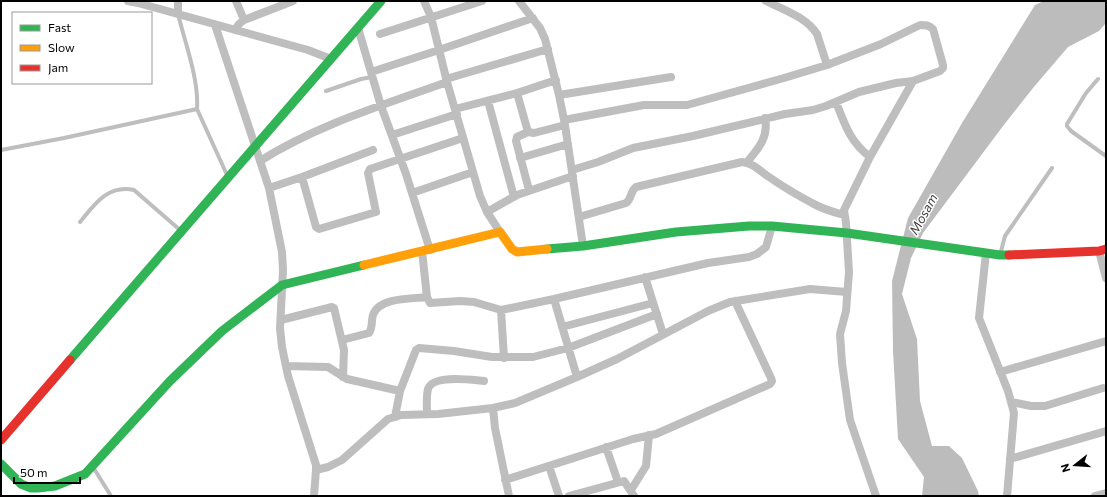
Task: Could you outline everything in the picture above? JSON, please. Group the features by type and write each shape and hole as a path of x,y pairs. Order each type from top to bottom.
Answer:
{"main road":[{"path":"1,440 382,1"},
{"path":"1,464 24,486 35,490 72,481 85,474 170,382 222,331 282,285 500,232 512,249 517,252 583,246 676,232 749,226 772,226 847,233 1000,255 1030,255 1102,250"}],"street":[{"path":"128,1 308,50 331,59"},
{"path":"178,1 178,14"},
{"path":"236,1 244,20"},
{"path":"235,30 244,20 293,1"},
{"path":"424,1 431,17 447,81 480,196 487,212 500,232"},
{"path":"380,34 482,1"},
{"path":"519,1 540,28 556,80 568,144 583,246"},
{"path":"766,1 794,14 815,30 818,34 827,65"},
{"path":"372,74 533,18"},
{"path":"215,25 269,188 282,252 282,347 286,366 316,470 314,496"},
{"path":"487,212 514,196 572,173 633,148 693,136 765,118 813,110 859,92 901,82 914,82 940,72 943,65 933,29 925,25 914,27 874,46 827,65 687,105 644,105 564,122 534,133 528,132 517,138 516,141 529,190"},
{"path":"358,28 381,106 412,193 426,250 427,297 430,303 460,301 474,302 501,310 708,263 749,257 757,254 766,247 772,226"},
{"path":"260,161 296,140 340,121 447,81 548,50"},
{"path":"559,95 671,77"},
{"path":"392,135 488,100 517,93 556,80"},
{"path":"876,496 850,420 842,363 840,334 846,311 849,272 844,210 870,157 914,82"},
{"path":"517,93 528,132"},
{"path":"488,100 514,196"},
{"path":"836,102 850,137 861,150 870,157"},
{"path":"747,162 760,147 763,140 766,125 765,118"},
{"path":"302,177 316,227 319,229 376,212 368,171 463,138"},
{"path":"520,158 568,144"},
{"path":"269,188 373,150"},
{"path":"579,217 626,203 629,201 632,191 636,187 742,162 747,162 813,204 844,215"},
{"path":"412,193 473,172"},
{"path":"1102,250 1106,278"},
{"path":"986,253 979,318 1012,402 1014,413 1007,496"},
{"path":"645,277 663,334"},
{"path":"316,470 328,467 342,460 384,422 395,417 493,408 521,401 617,359 708,310 736,301 810,289 847,292"},
{"path":"342,340 369,333 371,330 373,315 380,305 397,300 427,297"},
{"path":"554,299 577,377"},
{"path":"505,480 606,447 669,429 770,384 772,381 771,378 736,301"},
{"path":"562,327 653,303"},
{"path":"281,320 332,307 335,310 342,340 344,366 343,377"},
{"path":"501,310 504,358"},
{"path":"395,417 400,391 416,350 419,348 423,347 504,358 533,357 568,348 657,314"},
{"path":"1000,372 1106,342"},
{"path":"286,366 328,367 343,377 400,391"},
{"path":"427,414 428,389 434,383 453,379 484,381"},
{"path":"1012,402 1030,406 1045,406 1103,388"},
{"path":"493,408 495,428 508,496"},
{"path":"1010,459 1106,431"},
{"path":"569,496 624,481 632,493 646,466 649,435"},
{"path":"606,447 618,482"},
{"path":"549,466 559,496"},
{"path":"1095,496 1106,493"}],"lane":[{"path":"178,14 195,80 198,98 197,109 228,178"},
{"path":"326,91 372,74"},
{"path":"1098,80 1086,93 1067,126 1106,156"},
{"path":"1,150 197,109"},
{"path":"1000,255 1005,236 1052,168"},
{"path":"80,222 100,199 109,192 127,188 134,190 181,231"},
{"path":"92,466 111,496"}],"water":[{"name":"Mosam","path":"1044,1 1106,1 1106,23 1099,31 1068,47 1003,126 923,233 911,258 902,294 917,339 920,401 932,446 949,446 962,458 979,496 922,496 924,477 898,439 893,351 892,281 908,218 962,123 1035,5"}],"traffic: fast":[{"path":"70,360 381,1"},
{"path":"547,249 583,246 676,232 749,226 772,226 847,233 1000,255 1009,255"},
{"path":"1,464 21,484 31,488 55,486 85,474 170,381 222,331 282,285 364,265"}],"traffic: slow":[{"path":"364,265 500,232 512,249 517,252 547,249"}],"traffic: jam":[{"path":"1009,255 1099,251 1106,249"},
{"path":"1,440 70,360"}]}
